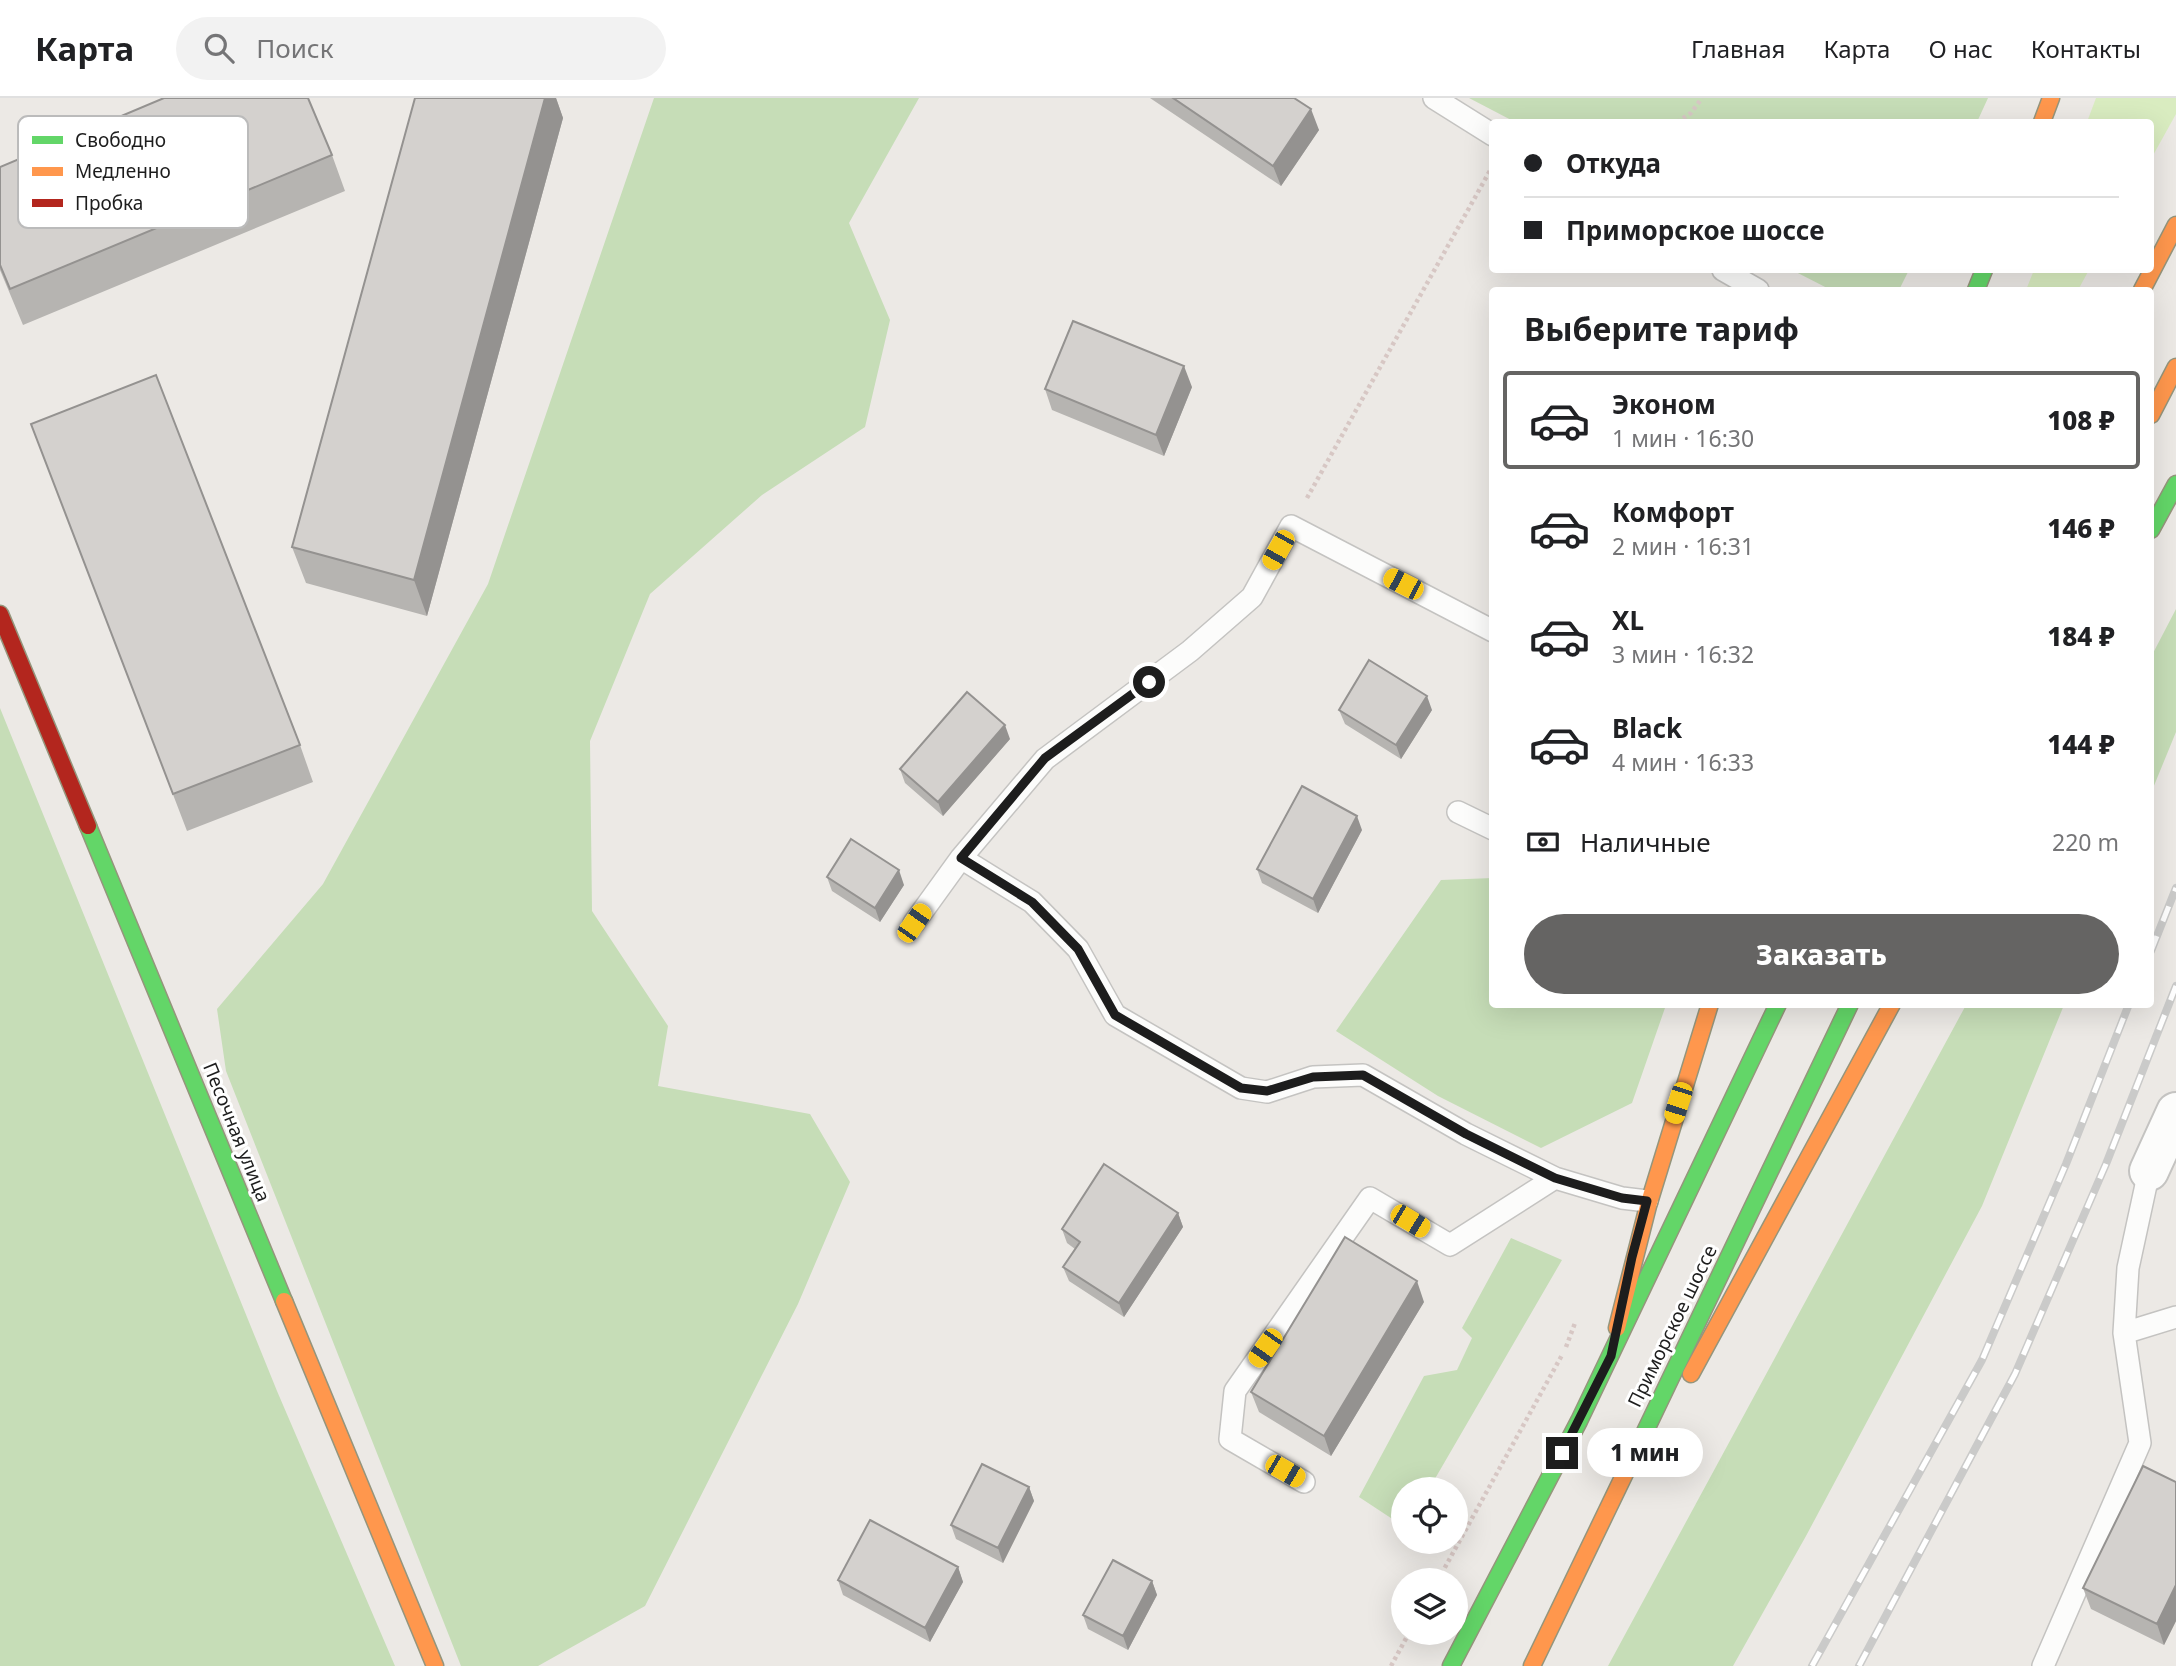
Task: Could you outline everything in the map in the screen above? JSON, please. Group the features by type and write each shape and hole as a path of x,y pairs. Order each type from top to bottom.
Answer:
{"street":[{"path":"2043,119 2051,98"},
{"path":"2154,267 2176,225"},
{"path":"2154,409 2176,367"},
{"path":"2154,524 2176,484"},
{"name":"Песочная улица","path":"0,614 435,1666"},
{"path":"1611,1356 1647,1201 1709,1008"},
{"path":"1451,1666 1488,1599 1611,1356 1776,1008"},
{"name":"Приморское шоссе","path":"1532,1666 1848,1008"},
{"path":"1542,1647 1890,1008"},
{"path":"2150,1171 2176,1112"}],"lane":[{"path":"1434,98 1489,132"},
{"path":"1728,273 1753,287"},
{"path":"914,923 961,858 1045,758 1190,651 1252,597 1292,526 1489,629"},
{"path":"1458,812 1489,827"},
{"path":"961,858 1032,902 1078,949 1115,1015 1241,1088 1267,1091 1313,1077 1363,1075 1466,1134 1555,1178 1622,1198 1647,1201"},
{"path":"2043,1666 2140,1443 2124,1333 2128,1268 2150,1171"},
{"path":"1304,1482 1230,1439 1235,1391 1370,1198 1450,1245 1555,1178"},
{"path":"2124,1333 2176,1317"}],"path":[{"path":"1682,119 1691,113 1702,98"},
{"path":"1292,526 1489,173"},
{"path":"1445,1568 1565,1349 1580,1311"},
{"path":"1391,1666 1402,1645"}],"green space":[{"path":"654,98 919,98 849,223 890,320 865,427 762,495 650,594 590,741 592,911 668,1026 658,1086 810,1114 850,1182 798,1304 645,1606 538,1666 461,1666 226,1071 217,1009 323,884 488,584"},
{"path":"1469,98 1988,98 1978,119 1509,119"},
{"path":"2096,98 2176,98 2176,114 2154,154 2154,119 2088,119"},
{"path":"1798,273 1908,273 1900,287 1825,287"},
{"path":"2033,273 2087,273 2080,287 2027,287"},
{"path":"2176,609 2176,732 2154,786 2154,651"},
{"path":"0,708 277,1391 395,1666 0,1666"},
{"path":"1489,878 1489,1008 1665,1008 1632,1103 1541,1148 1438,1096 1336,1031 1441,880"},
{"path":"1964,1008 2063,1008 1982,1206 1806,1536 1733,1666 1608,1666"},
{"path":"1511,1238 1562,1260 1436,1477 1391,1477 1391,1518 1359,1497 1424,1376 1457,1370 1472,1338 1462,1328"}],"building":[{"path":"164,98 308,98 332,155 248,190 248,116 121,116"},
{"path":"415,98 545,98 414,580 292,547"},
{"path":"1173,98 1294,98 1311,109 1273,166"},
{"path":"18,159 18,228 157,228 10,289 0,265 0,167"},
{"path":"1073,321 1184,366 1156,435 1045,389"},
{"path":"156,375 300,745 173,794 31,424"},
{"path":"1369,660 1427,696 1396,745 1339,710"},
{"path":"967,692 1005,725 938,802 900,769"},
{"path":"1302,786 1357,816 1313,899 1257,869"},
{"path":"851,839 899,870 875,908 827,877"},
{"path":"1104,1164 1178,1213 1119,1303 1063,1267 1080,1242 1062,1229"},
{"path":"1345,1237 1417,1281 1324,1436 1251,1392"},
{"path":"982,1464 1029,1487 998,1548 951,1525"},
{"path":"2143,1466 2176,1482 2176,1585 2157,1624 2083,1588"},
{"path":"870,1520 958,1567 925,1628 838,1580"},
{"path":"1113,1560 1152,1581 1123,1636 1083,1615"}],"railway":[{"path":"2154,943 2176,888"},
{"path":"1859,1666 2015,1374 2106,1164 2176,986"},
{"path":"1812,1666 1982,1360 2066,1164 2127,1008"}],"traffic: fast":[{"path":"1977,287 1983,273"},
{"path":"2154,524 2176,484"},
{"path":"88,826 284,1301"},
{"path":"1451,1666 1579,1421 1776,1008"},
{"path":"1642,1438 1848,1008"}],"traffic: slow":[{"path":"2043,119 2051,98"},
{"path":"2154,267 2176,225"},
{"path":"2144,287 2151,273"},
{"path":"2154,409 2176,367"},
{"path":"1617,1328 1648,1206 1709,1008"},
{"path":"1691,1374 1890,1008"},
{"path":"284,1301 435,1666"},
{"path":"1532,1666 1642,1438"}],"traffic: jam":[{"path":"0,614 88,826"}],"route":[{"path":"1149,682 1045,758 961,858 1032,902 1078,949 1115,1015 1241,1088 1267,1091 1313,1077 1363,1075 1466,1134 1555,1178 1622,1198 1647,1201 1611,1356 1562,1453"}]}
